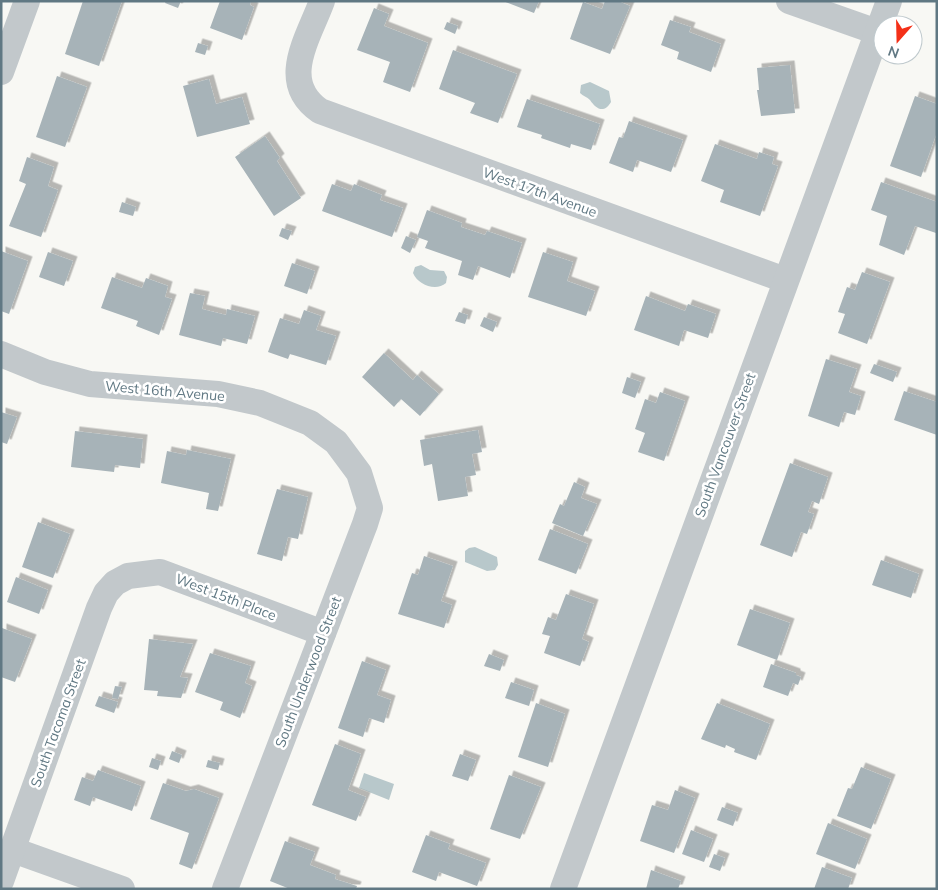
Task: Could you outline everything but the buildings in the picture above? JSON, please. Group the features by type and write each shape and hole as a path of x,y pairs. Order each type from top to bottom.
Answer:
{"street":[{"path":"1,72 7,39 27,1"},
{"name":"West 17th Avenue","path":"322,1 299,64 297,76 301,94 307,103 320,111 339,120 785,280"},
{"path":"789,1 873,31"},
{"name":"South Vancouver Street","path":"884,15 889,1"},
{"name":"South Vancouver Street","path":"562,889 873,43"},
{"name":"West 16th Avenue","path":"1,354 45,372 90,384 218,394 260,403 310,423 336,442 348,455"},
{"name":"South Underwood Street","path":"225,889 370,508 359,472 348,455"},
{"name":"West 15th Place","path":"128,576 160,572 323,633"},
{"name":"South Tacoma Street","path":"1,881 99,608 106,593 115,583 128,576"},
{"path":"13,850 122,889"}],"shaded area":[{"path":"590,82 609,91 611,102 606,108 597,108 580,93 581,85"},
{"path":"421,265 430,270 444,271 447,277 446,283 437,287 423,284 413,273 415,267"},
{"path":"475,547 497,557 498,565 495,570 487,571 465,562 465,551"},
{"path":"364,773 394,784 389,800 359,788"}]}
